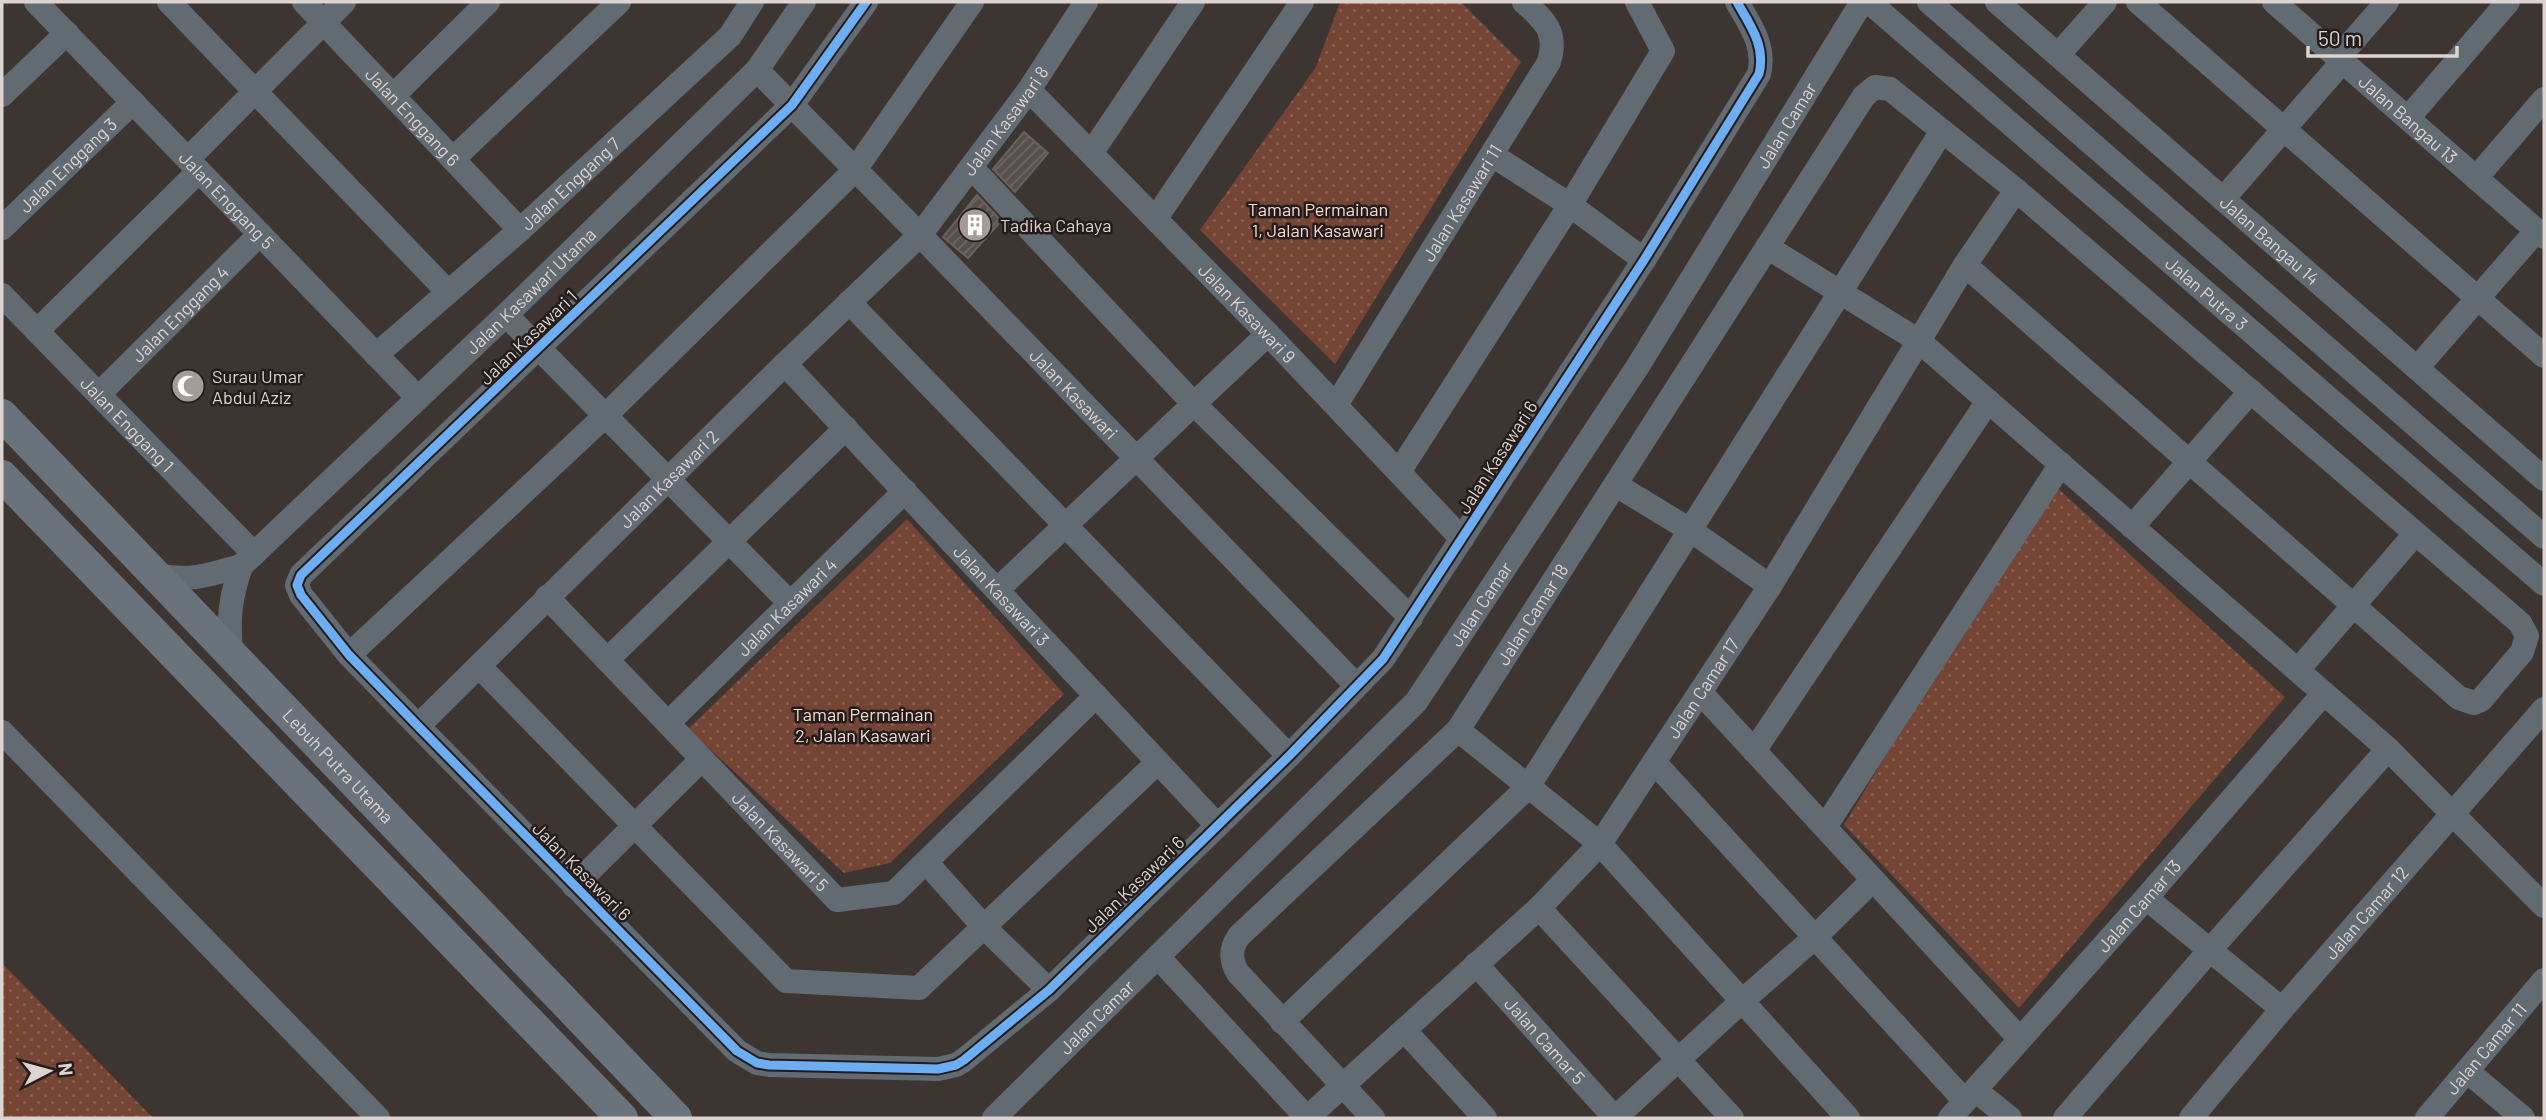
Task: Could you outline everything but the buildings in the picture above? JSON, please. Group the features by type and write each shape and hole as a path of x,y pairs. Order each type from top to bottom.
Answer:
{"main road":[{"name":"Lebuh Putra Utama","path":"2,415 676,1118"},
{"path":"2,476 622,1118"}],"street":[{"name":"Jalan Enggang 5","path":"36,2 418,398"},
{"path":"169,2 448,292"},
{"name":"Jalan Enggang 6","path":"304,2 520,230"},
{"path":"37,331 194,165 254,92 344,2"},
{"path":"393,96 488,2"},
{"path":"453,159 619,2"},
{"name":"Jalan Enggang 7","path":"376,355 520,230 730,36 752,2"},
{"name":"Jalan Kasawari Utama","path":"247,560 506,315 757,70 804,2"},
{"name":"Jalan Kasawari 1","path":"301,595 297,585 301,575 792,105 866,2"},
{"path":"349,655 605,415 855,170 972,2"},
{"name":"Jalan Kasawari 8","path":"920,235 1029,90 1086,2"},
{"path":"1092,152 1193,2"},
{"path":"1156,218 1302,2"},
{"name":"Jalan Kasawari 11","path":"1336,405 1549,62 1553,50 1547,25 1524,2"},
{"path":"1399,472 1570,205 1663,51 1637,2"},
{"name":"Jalan Kasawari 6","path":"301,595 349,655 737,1051 757,1063 947,1068 964,1060 1049,990 1289,756 1383,660 1644,260 1759,74 1762,52 1759,42 1737,2"},
{"name":"Jalan Camar","path":"994,1118 1416,702 1638,366 1862,2"},
{"name":"Jalan Putra 3","path":"1869,2 2544,584"},
{"path":"1929,2 2544,537"},
{"name":"Jalan Bangau 14","path":"1997,2 2544,479"},
{"path":"2058,55 2105,2"},
{"path":"2138,2 2544,356"},
{"name":"Jalan Bangau 13","path":"2274,2 2542,234"},
{"path":"2223,199 2387,2"},
{"path":"2408,118 2508,2"},
{"path":"2,95 67,33"},
{"name":"Jalan Kasawari","path":"757,70 1356,685"},
{"name":"Jalan Camar 18","path":"1373,1118 1238,973 1231,955 1234,944 1239,936 1458,730 1864,96 1875,87 1890,89 1942,131"},
{"name":"Jalan Kasawari 9","path":"1029,90 1268,334 1462,539"},
{"path":"2476,178 2544,99"},
{"name":"Jalan Enggang 3","path":"2,228 133,102"},
{"path":"1283,1022 1528,787 1942,131 2016,190 2525,629 2527,636 2522,652 2487,695 2474,703 2459,698 1965,265"},
{"path":"1492,155 1570,205 1644,260"},
{"path":"972,168 1194,404 1411,618"},
{"name":"Jalan Camar 17","path":"1307,1118 1539,908 1600,844 1770,586 1965,265 2016,190"},
{"name":"Jalan Enggang 4","path":"99,394 260,234"},
{"path":"2417,368 2478,298 2542,234"},
{"name":"Jalan Kasawari 2","path":"418,726 785,364 920,235"},
{"path":"1767,247 1919,341 2388,749 2544,906"},
{"name":"Jalan Enggang 1","path":"2,295 99,394 247,560"},
{"path":"849,302 1289,756"},
{"path":"506,315 790,603"},
{"path":"997,590 1268,334"},
{"name":"Jalan Kasawari 3","path":"785,364 1217,825"},
{"path":"2132,527 2250,391"},
{"path":"1754,751 1988,401"},
{"path":"607,660 846,428"},
{"path":"1825,827 2061,464"},
{"path":"1616,485 1690,530 1770,586"},
{"name":"Jalan Kasawari 4","path":"668,723 905,491"},
{"path":"2298,670 2415,534"},
{"path":"157,575 178,579 205,576 247,560"},
{"path":"231,653 228,621 230,596 247,560"},
{"name":"Jalan Kasawari 5","path":"547,597 837,900 894,893 1096,696"},
{"path":"479,666 786,981 919,988 1158,762"},
{"path":"1700,692 2020,1039"},
{"name":"Jalan Camar 13","path":"1964,1103 2323,693"},
{"name":"Jalan Camar 12","path":"2191,1118 2282,1009 2544,709"},
{"path":"1458,730 1600,844 1848,1118"},
{"path":"2,732 378,1118"},
{"path":"2066,1118 2388,749"},
{"path":"574,886 702,759"},
{"path":"1655,763 1964,1103 2010,1118"},
{"path":"926,862 984,927 1049,990"},
{"path":"1615,1118 1814,938 1873,880"},
{"path":"2146,898 2282,1009"},
{"path":"1539,908 1732,1118"},
{"path":"1158,957 1307,1118"},
{"name":"Jalan Camar 5","path":"1476,964 1615,1118"},
{"name":"Jalan Camar 11","path":"2427,1118 2544,980"},
{"path":"1405,1031 1485,1118"},
{"path":"2467,1071 2523,1118"}],"green space":[{"name":"Taman Permainan 1, Jalan Kasawari","path":"1340,2 1461,2 1521,62 1335,364 1200,230 1316,67"},
{"path":"2050,481 2285,697 2019,1008 1844,825"},
{"name":"Taman Permainan 2, Jalan Kasawari","path":"907,519 1064,694 890,863 844,873 688,729"},
{"path":"2,963 153,1118 2,1118"}],"cycle path":[{"path":"866,2 792,105 301,575 297,585 301,595 349,655 737,1051 757,1063 769,1065 938,1069 956,1065 964,1060 1049,990 1289,756 1383,659 1644,260 1759,74 1759,45 1737,2"}],"place":[{"name":"Tadika Cahaya","path":"975,225"},
{"name":"Surau Umar Abdul Aziz","path":"188,386"}]}
